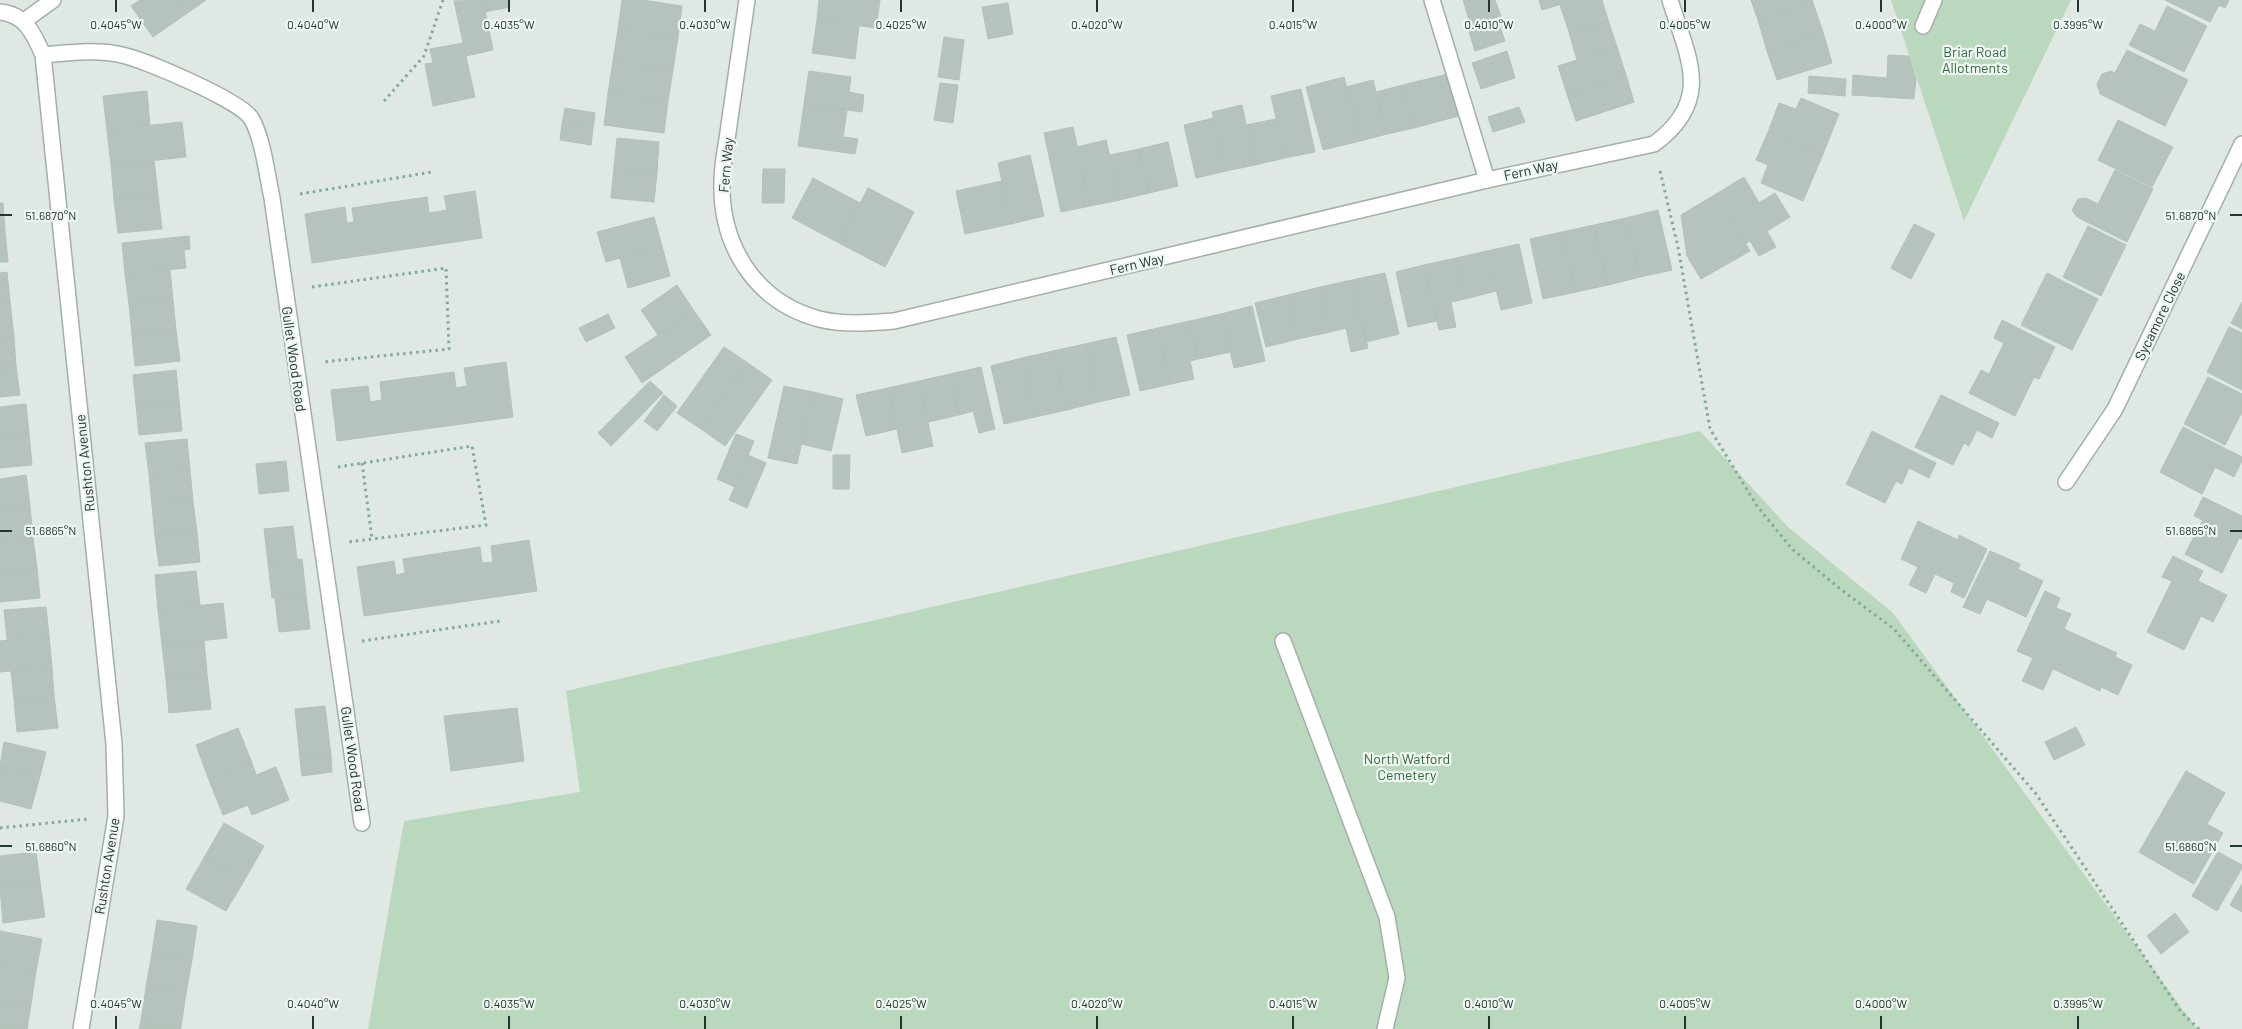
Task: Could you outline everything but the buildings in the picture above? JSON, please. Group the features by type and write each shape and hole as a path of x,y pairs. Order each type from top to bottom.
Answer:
{"street":[{"path":"0,12 13,15 24,21 53,0"},
{"name":"Fern Way","path":"747,0 722,181 725,217 732,241 747,272 765,292 789,308 818,319 856,324 894,322 1487,180 1654,144 1668,133 1680,119 1688,104 1692,90 1692,72 1670,0"},
{"path":"1432,0 1487,180"},
{"path":"1923,26 1934,0"},
{"name":"Rushton Avenue","path":"24,21 33,32 43,54 114,744 116,816 81,1029"},
{"name":"Gullet Wood Road","path":"43,54 105,52 122,54 231,101 250,117 258,137 272,198 362,823"},
{"name":"Sycamore Close","path":"2066,482 2115,408 2242,144"},
{"path":"1282,641 1387,917 1397,978 1385,1029"}],"path":[{"path":"384,101 424,56 443,0"},
{"path":"1654,144 1678,247 1710,429 1757,506 1792,549 1839,588 1894,629 2036,794 2164,988 2181,1012 2199,1029"},
{"path":"272,198 432,172"},
{"path":"284,291 446,268 450,349 295,365"},
{"path":"310,471 472,446 486,525 372,538 322,546"},
{"path":"362,463 372,538"},
{"path":"336,644 500,621"},
{"path":"0,828 116,816"}],"green space":[{"name":"Briar Road Allotments","path":"1891,0 2071,0 1964,221"},
{"name":"North Watford Cemetery","path":"1700,431 1788,527 1893,613 2197,1029 368,1029 404,821 580,792 566,691"}]}
